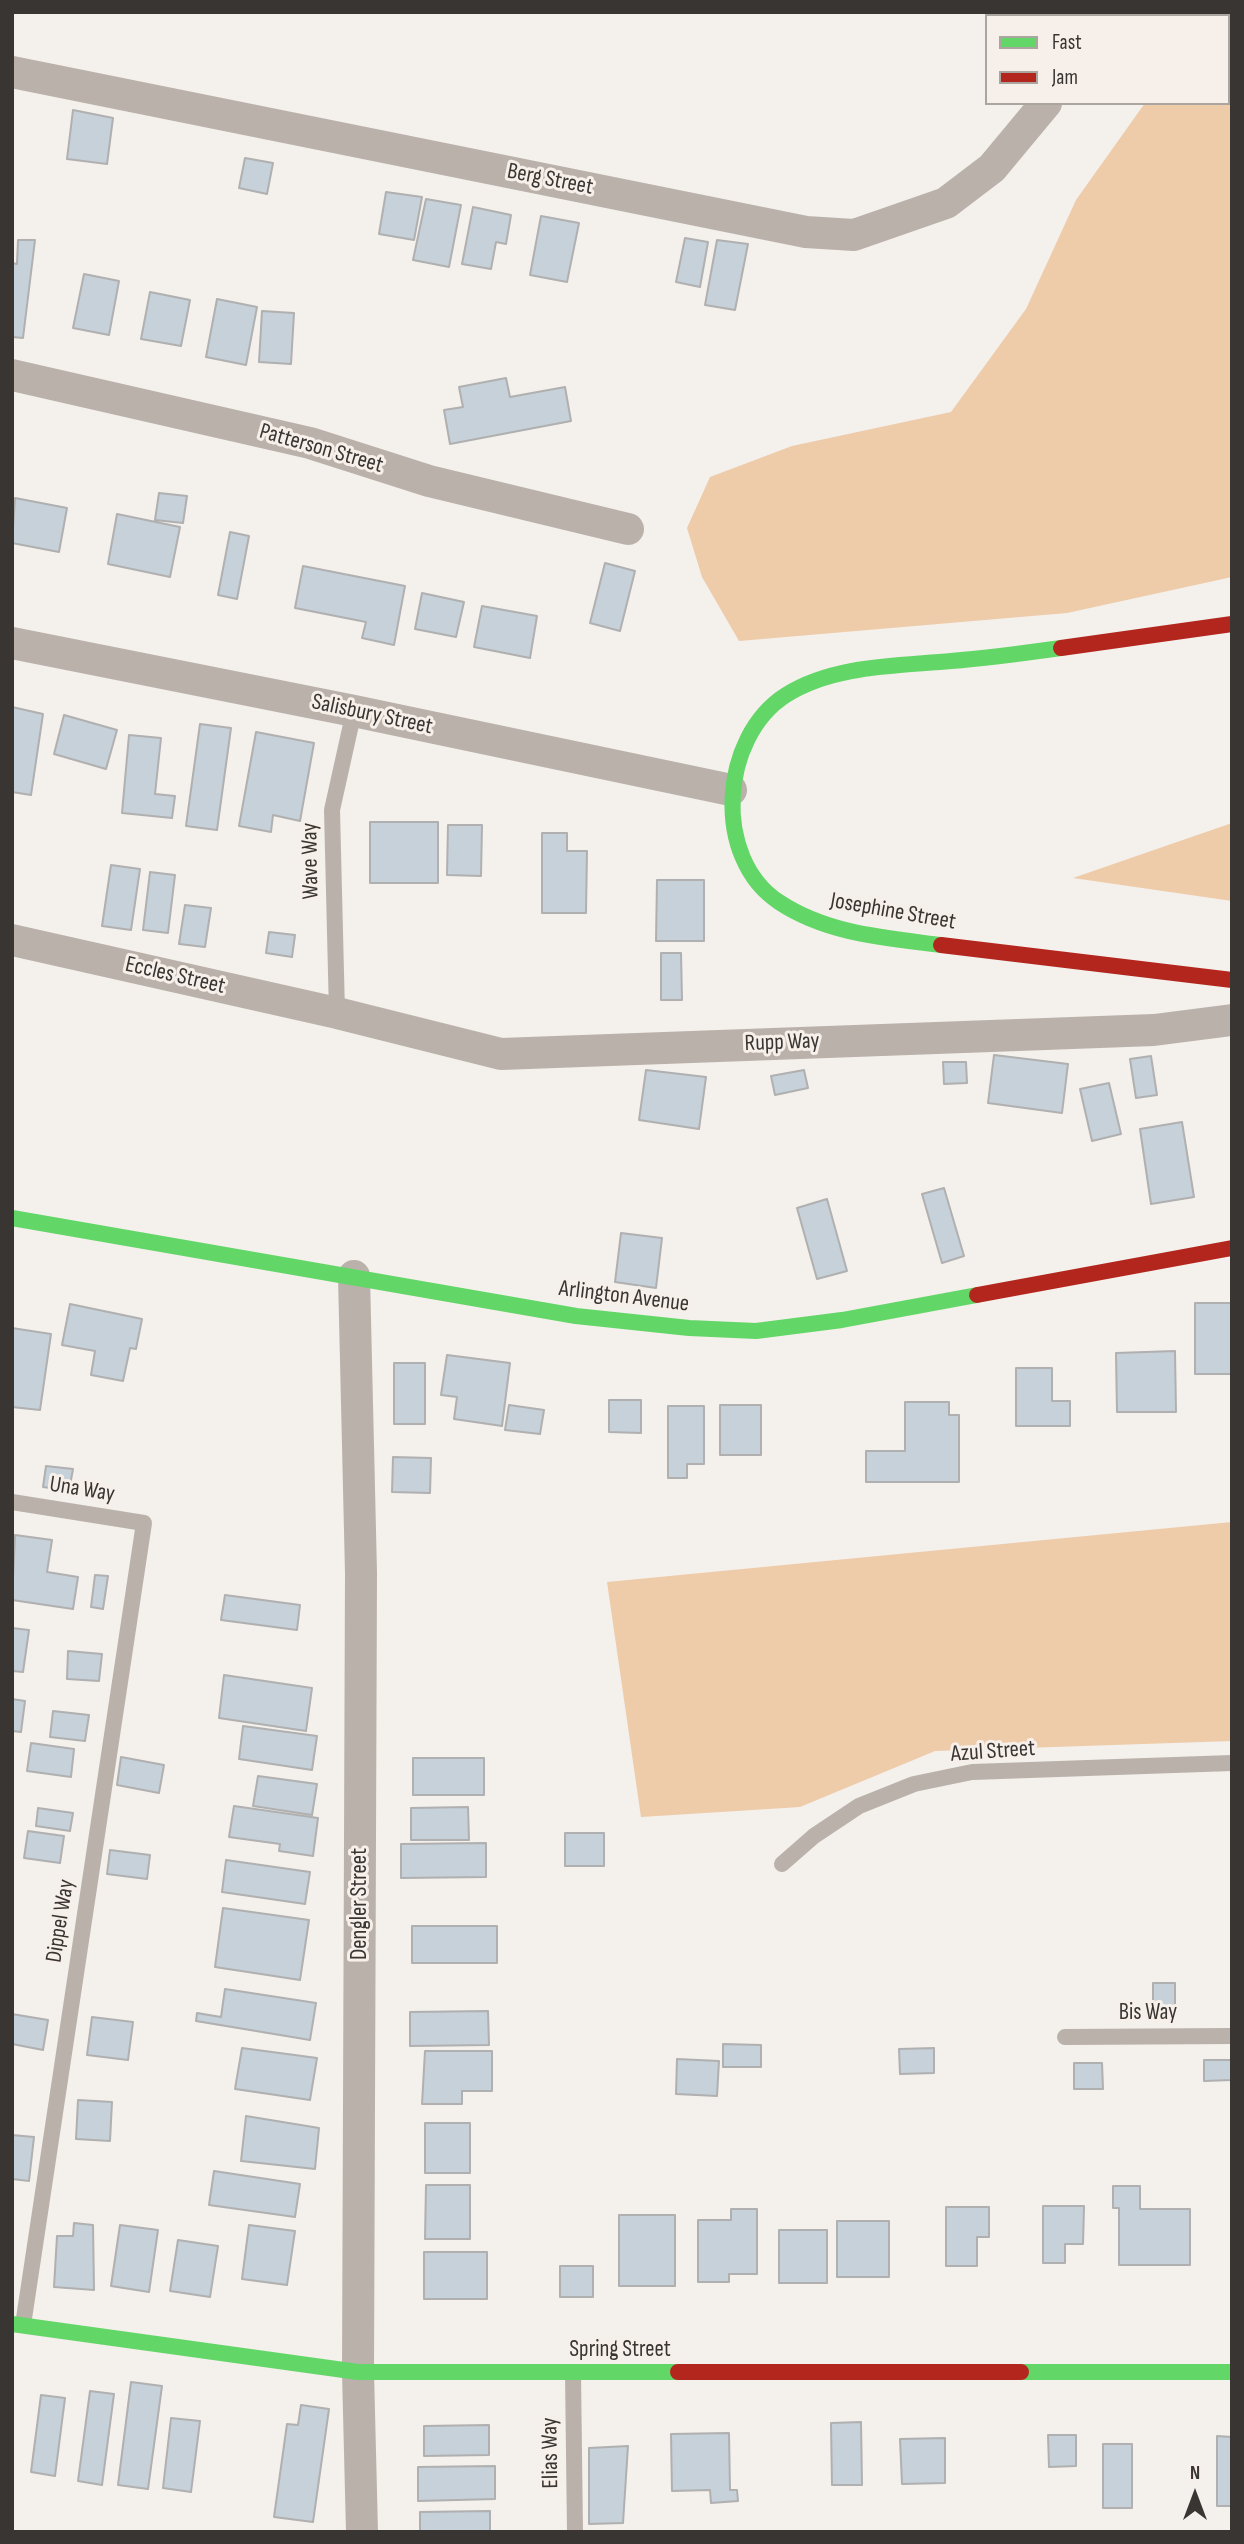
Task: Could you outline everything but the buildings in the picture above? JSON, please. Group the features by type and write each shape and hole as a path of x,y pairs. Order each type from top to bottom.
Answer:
{"street":[{"name":"Berg Street","path":"12,72 806,232 854,235 946,203 992,168 1044,105"},
{"name":"Patterson Street","path":"12,374 310,443 429,481 628,528"},
{"name":"Josephine Street","path":"1232,624 1135,640 840,675 786,695 751,731 731,790 734,828 748,865 774,900 807,919 836,927 940,945 1232,980"},
{"name":"Salisbury Street","path":"12,643 731,790"},
{"name":"Eccles Street","path":"12,940 337,1013"},
{"name":"Rupp Way","path":"337,1013 501,1054 1154,1030 1232,1020"},
{"name":"Arlington Avenue","path":"12,1219 576,1316 689,1328 756,1331 842,1320 1232,1248"},
{"name":"Dengler Street","path":"354,1276 361,1573 358,2372 362,2532"},
{"name":"Spring Street","path":"18,2325 358,2372 1232,2372"}],"lane":[{"name":"Wave Way","path":"337,1013 332,810 354,711"},
{"name":"Una Way","path":"12,1502 144,1523"},
{"name":"Dippel Way","path":"18,2325 144,1523"},
{"name":"Azul Street","path":"782,1864 814,1836 859,1806 914,1784 972,1772 1232,1763"},
{"name":"Bis Way","path":"1065,2037 1232,2036"},
{"name":"Elias Way","path":"573,2373 575,2532"}],"shaded area":[{"path":"1232,38 1232,577 1067,613 739,641 702,577 687,528 710,477 792,446 951,412 1026,309 1076,200 1144,105 1230,105"},
{"path":"1232,823 1232,901 1073,878"},
{"path":"1232,1522 1232,1741 935,1751 800,1807 641,1817 607,1582"}],"traffic: fast":[{"path":"941,945 837,928 797,913 779,902 757,882 743,857 734,828 733,798 737,767 748,739 764,714 786,695 824,678 887,666 1061,648"},
{"path":"12,1218 576,1316 689,1328 756,1331 842,1320 977,1295"},
{"path":"12,2324 358,2372 678,2372"},
{"path":"1021,2372 1232,2372"}],"traffic: jam":[{"path":"1061,648 1232,624"},
{"path":"941,945 1232,980"},
{"path":"977,1295 1232,1248"},
{"path":"678,2372 1021,2372"}]}
